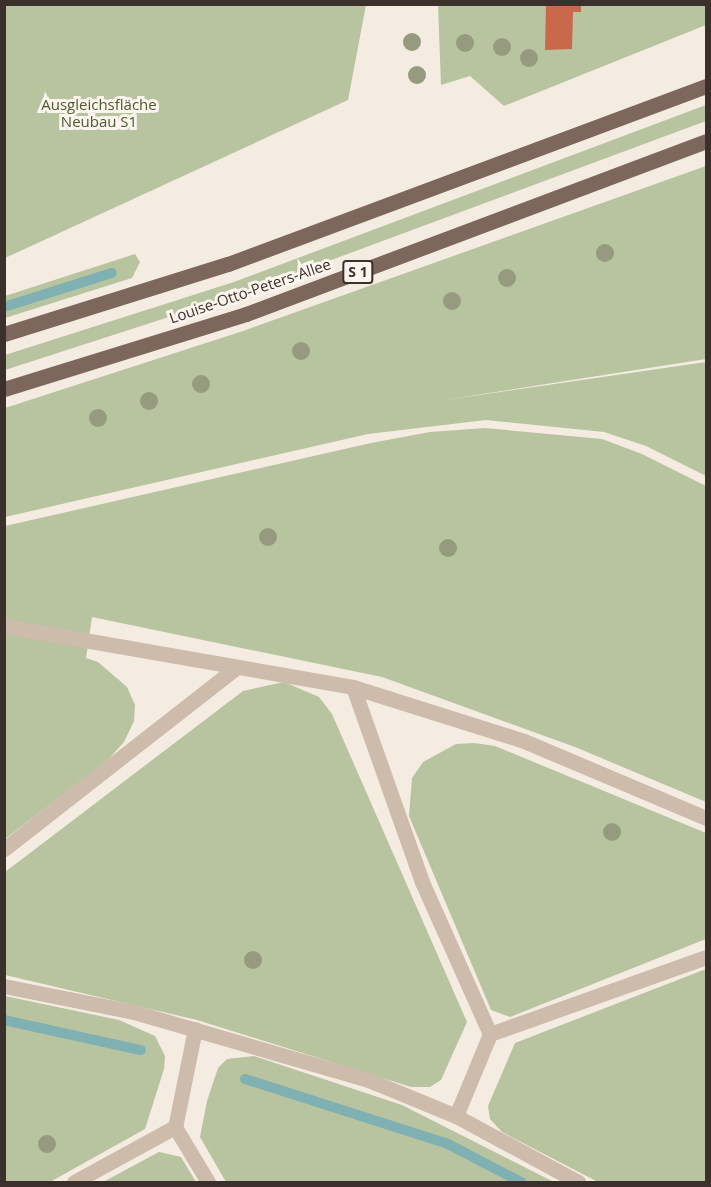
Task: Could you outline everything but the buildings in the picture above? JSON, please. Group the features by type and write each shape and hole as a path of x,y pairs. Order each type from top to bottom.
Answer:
{"main road":[{"path":"4,334 228,264 706,86"},
{"name":"Louise-Otto-Peters-Allee","path":"4,389 246,314 706,141"}],"lane":[{"path":"4,626 353,687 524,741 706,818"},
{"path":"4,849 237,667"},
{"path":"353,687 423,882 490,1034 456,1116"},
{"path":"490,1034 706,957"},
{"path":"4,986 195,1029 371,1081 456,1116 578,1182"},
{"path":"195,1029 175,1127 208,1182"},
{"path":"74,1182 175,1127"}],"green space":[{"name":"Ausgleichsfläche Neubau S1","path":"4,5 366,5 348,100 5,258"},
{"path":"438,5 706,5 706,25 504,106 470,76 441,85"},
{"path":"706,105 706,121 237,295 5,370 5,355 234,282"},
{"path":"706,166 706,359 438,401 706,362 706,476 646,446 604,432 486,420 368,434 5,517 5,408 243,331"},
{"path":"135,254 140,262 132,278 5,318 5,296"},
{"path":"485,428 602,439 642,454 706,486 706,802 575,747 382,677 92,617 86,658 98,662 127,687 135,705 134,721 124,742 107,761 5,839 5,526 371,443 430,432"},
{"path":"284,682 319,697 332,714 467,1022 441,1080 430,1087 411,1087 197,1020 5,975 5,872 243,691"},
{"path":"474,743 495,746 706,833 706,939 510,1017 491,1010 409,816 412,778 423,762 456,744"},
{"path":"706,969 706,1182 598,1182 502,1132 490,1119 488,1106 515,1043"},
{"path":"5,996 119,1020 155,1036 165,1056 164,1069 145,1129 50,1182 5,1182"},
{"path":"254,1056 402,1105 554,1182 226,1182 200,1137 207,1101 218,1068 227,1059"},
{"path":"159,1152 181,1157 196,1182 103,1182"}],"waterway":[{"path":"4,307 112,273"},
{"path":"4,1020 141,1050"},
{"path":"245,1079 446,1143 521,1182"}]}
